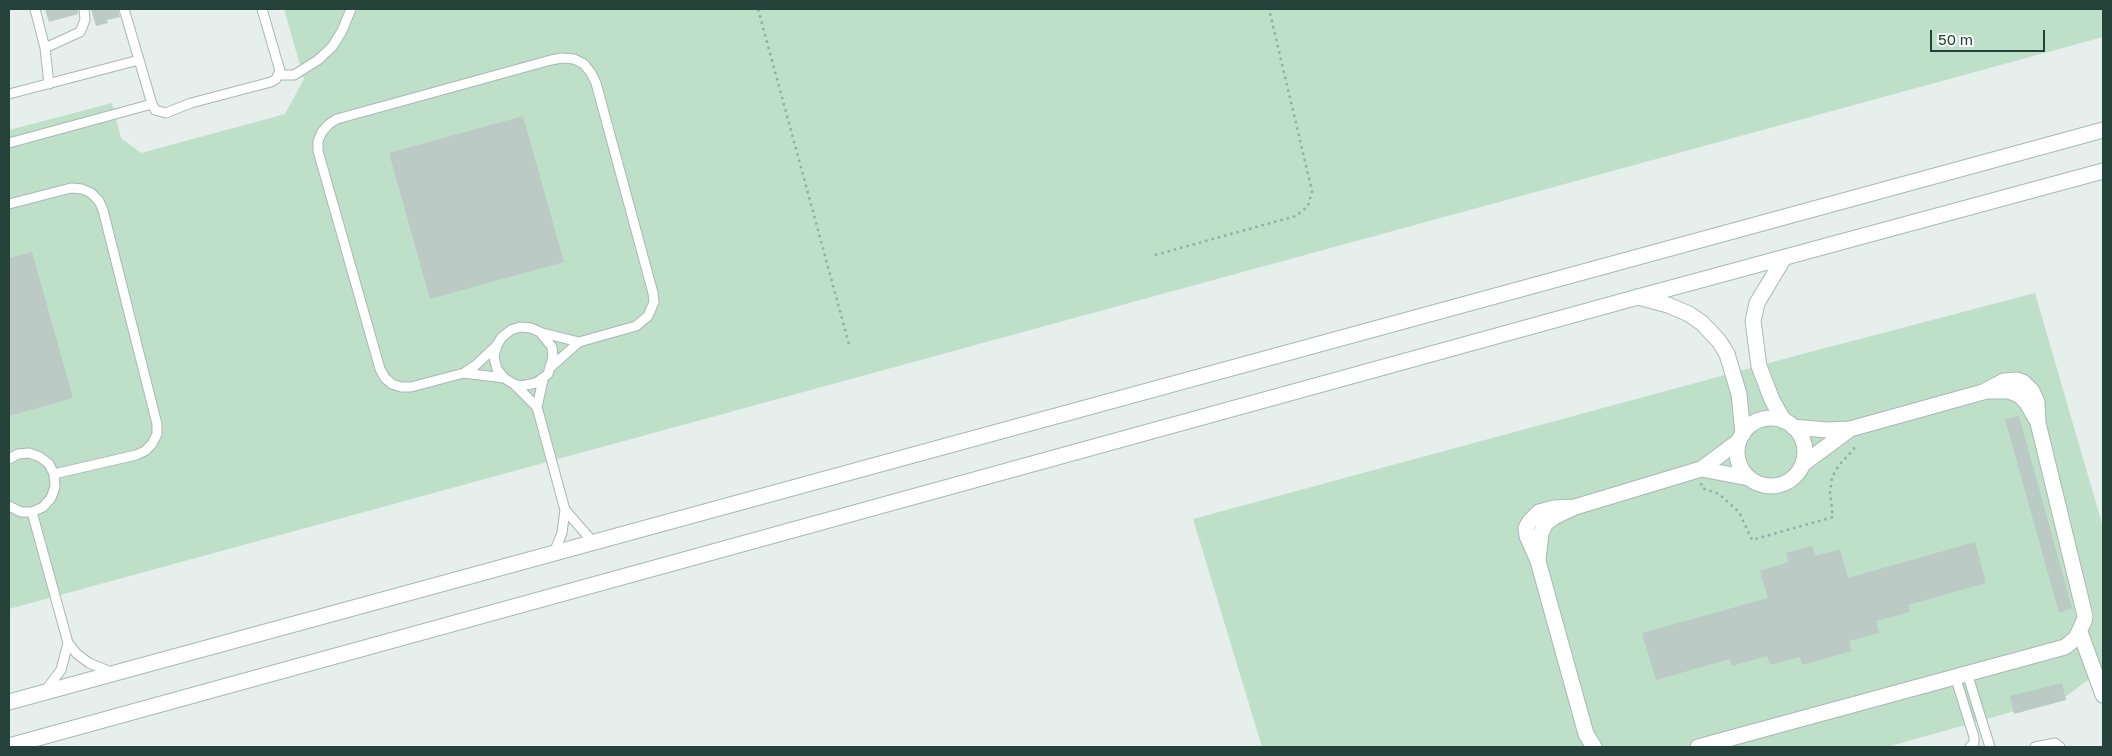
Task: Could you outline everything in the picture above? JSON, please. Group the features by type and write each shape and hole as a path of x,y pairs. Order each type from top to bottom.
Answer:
{"street":[{"path":"9,702 2103,130"},
{"path":"9,746 1638,297 2103,171"},
{"path":"1784,258 1757,303 1754,321 1759,366 1772,400 1788,424 1800,434 1804,444 1803,464"},
{"path":"1638,297 1668,305 1689,314 1702,323 1719,341 1727,354 1739,394 1741,437 1738,461 1742,470 1757,483 1775,486 1792,479 1803,464 1851,428"},
{"path":"1588,743 1538,561 1541,533 1546,523 1575,507 1699,469 1741,437 1748,427 1765,419 1827,430 1851,428 1983,392 2004,381 2023,382 2036,396 2038,423 2085,616 2080,632 2065,647 1698,747"},
{"path":"1699,469 1749,478"},
{"path":"2080,632 2103,695"}],"lane":[{"path":"35,9 45,48 49,84"},
{"path":"45,48 80,32 85,20 84,9"},
{"path":"124,9 152,104 155,110 166,113 191,103 271,82 279,75 294,75 318,60 332,46 342,31 351,9"},
{"path":"262,9 278,64 279,75"},
{"path":"497,345 476,365 464,373 411,387 401,387 392,384 385,378 380,369 318,151 318,141 325,128 337,119 562,58 574,59 584,64 596,83 654,302 648,316 636,326 580,342 552,366 543,380 536,407"},
{"path":"9,94 139,60"},
{"path":"9,143 152,104"},
{"path":"9,204 71,188 82,189 91,193 99,201 103,210 158,424 152,444 145,451 136,455 54,474"},
{"path":"552,555 562,533 565,510 536,407 514,384 504,378 497,369 494,357 502,336 516,329 531,328 553,337 580,342"},
{"path":"540,332 552,347 552,366"},
{"path":"464,373 504,378"},
{"path":"514,384 529,386 543,380"},
{"path":"9,459 18,454 35,455 49,464 54,474 55,487 51,498 43,507 32,512 21,512 9,506"},
{"path":"565,510 594,543"},
{"path":"32,512 68,643 89,664 103,670 118,673"},
{"path":"42,693 61,670 68,643"},
{"path":"1961,675 1974,736 1974,742 1970,747"},
{"path":"1961,675 1990,747"},
{"path":"2035,747 2055,743 2060,747"}],"path":[{"path":"758,9 850,348"},
{"path":"1155,255 1296,216 1308,206 1312,190 1269,9"},
{"path":"1699,469 1702,488 1719,494 1739,512 1752,540 1834,517 1830,493 1832,477 1839,464 1854,449 1851,428"}],"green space":[{"path":"284,9 2103,9 2103,37 9,609 9,130 112,103 121,138 141,153 285,114 304,79"},
{"path":"2035,293 2103,527 2103,669 2065,697 1887,747 1262,747 1193,519"}],"building":[{"path":"45,9 78,9 78,14 49,22"},
{"path":"91,9 118,9 120,17 107,20 108,23 96,26"},
{"path":"523,116 564,262 430,299 389,153"},
{"path":"32,252 73,398 9,416 9,258"},
{"path":"2019,416 2072,608 2059,613 2005,419"},
{"path":"1975,542 1986,583 1908,605 1910,612 1876,621 1879,633 1849,641 1852,651 1802,665 1800,657 1770,665 1767,656 1732,666 1730,659 1656,680 1642,633 1768,598 1760,571 1789,562 1786,553 1812,546 1815,556 1840,549 1848,578"},
{"path":"2062,683 2066,700 2014,714 2010,696"}]}
